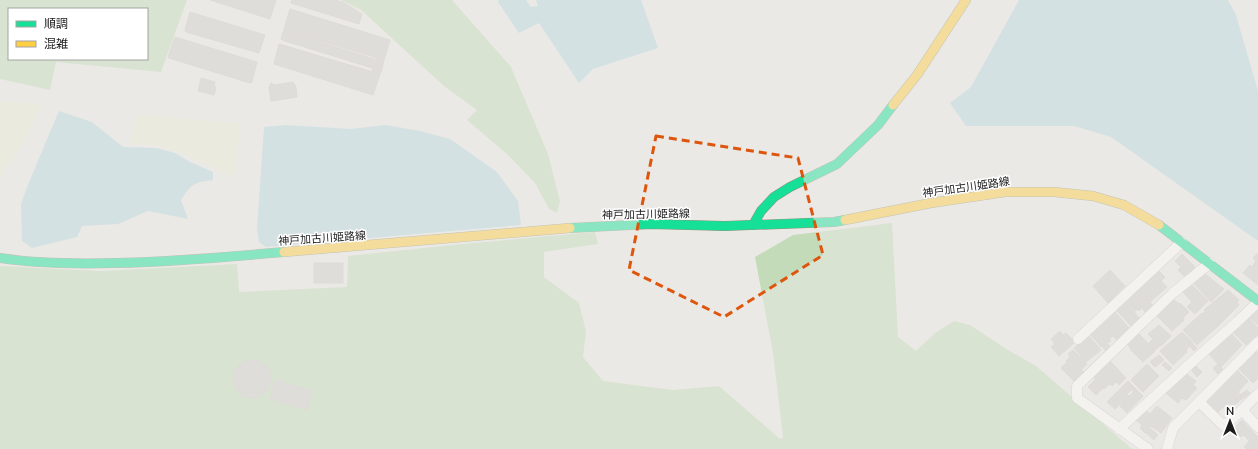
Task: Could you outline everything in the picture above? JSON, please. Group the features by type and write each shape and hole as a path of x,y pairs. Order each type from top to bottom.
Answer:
{"main road":[{"path":"753,224 761,211 774,197 837,164 878,125 917,76 966,0"},
{"name":"神戸加古川姫路線","path":"0,258 18,261 83,264 158,262 356,247 541,230 651,224 725,226 834,222 931,203 1005,192 1054,192 1093,196 1124,205 1163,227 1258,301"}],"street":[{"path":"1078,339 1182,242"},
{"path":"1148,449 1077,398 1077,386 1173,293 1210,263"},
{"path":"1119,429 1237,322 1258,301"},
{"path":"1167,449 1172,428 1258,342"},
{"path":"1199,402 1224,426 1258,394"},
{"path":"1242,410 1258,427"}],"highlighted area":[{"path":"656,136 798,158 823,255 724,317 629,270"}],"green space":[{"path":"0,0 187,0 161,72 56,62 50,90 0,79"},
{"path":"341,0 452,0 511,67 548,154 560,202 557,213 549,209 535,183 508,155 467,120 477,110 444,86 361,10"},
{"path":"0,101 42,104 26,138 0,178"},
{"path":"137,114 241,124 234,178 198,160 165,147 129,143"},
{"path":"892,223 898,337 916,351 935,333 954,321 970,325 1036,366 1132,449 0,449 0,266 101,271 237,264 239,292 347,287 348,256 595,232 598,244 544,252 544,277 579,303 586,331 583,357 603,381 673,390 719,386 780,439 783,437 773,353 755,257 793,235"}],"water":[{"path":"499,0 526,0 531,7 538,6 536,0 641,0 658,48 593,69 579,83 539,23 519,33 498,2"},
{"path":"1019,0 1228,0 1236,15 1258,91 1258,241 1111,137 1074,126 966,126 950,103 971,87"},
{"path":"59,111 92,122 123,147 156,148 175,153 190,162 213,172 213,180 194,185 188,190 181,200 188,219 148,211 118,224 82,226 77,237 32,248 22,241 21,204"},
{"path":"286,125 351,129 386,125 420,131 450,139 497,172 518,201 521,225 266,247 259,242 257,229 264,127"}],"building":[{"path":"210,0 276,0 270,19"},
{"path":"292,0 335,0 343,2 362,14 359,24 291,3"},
{"path":"290,9 390,40 384,60 284,30"},
{"path":"190,12 265,35 259,53 186,32 185,30"},
{"path":"284,31 374,59 372,68 285,41 281,39"},
{"path":"175,37 257,62 252,82 250,83 169,58 168,57"},
{"path":"279,44 380,74 373,95 274,64"},
{"path":"376,58 384,61 381,73 372,71"},
{"path":"201,78 215,82 214,85 216,88 214,95 198,91"},
{"path":"293,82 296,87 297,97 271,101 270,84 272,83 274,85"},
{"path":"1258,253 1258,285 1243,273 1250,265 1252,267 1256,261 1253,258"},
{"path":"1182,254 1195,267 1185,277 1178,270 1181,267 1175,261"},
{"path":"314,263 343,263 343,283 314,283"},
{"path":"1110,270 1125,286 1108,303 1093,286"},
{"path":"1159,271 1165,277 1161,281 1167,287 1150,302 1139,289"},
{"path":"1204,273 1224,289 1211,302 1193,283"},
{"path":"1191,284 1208,301 1195,314 1187,307 1192,302 1183,292"},
{"path":"1138,289 1147,299 1139,306 1141,308 1139,311 1128,299"},
{"path":"1228,290 1239,300 1237,302 1239,305 1218,326 1204,310"},
{"path":"1127,299 1137,309 1134,312 1140,319 1132,327 1116,310"},
{"path":"1148,299 1153,306 1145,312 1140,306"},
{"path":"1174,300 1179,304 1180,303 1189,312 1183,318 1184,320 1172,331 1157,316"},
{"path":"1255,309 1258,311 1258,325 1248,316"},
{"path":"1115,312 1130,329 1117,340 1113,336 1109,339 1111,341 1108,343 1095,329"},
{"path":"1205,312 1218,326 1197,345 1183,330"},
{"path":"1247,316 1258,328 1258,336 1257,335 1246,345 1232,331"},
{"path":"1159,325 1171,336 1161,346 1148,334"},
{"path":"1095,330 1106,342 1101,347 1090,334"},
{"path":"1060,331 1063,335 1066,333 1075,342 1059,356 1051,347 1055,344 1051,339"},
{"path":"1182,332 1193,343 1186,350 1187,352 1173,365 1160,351"},
{"path":"1230,332 1242,345 1221,367 1207,352"},
{"path":"1139,334 1155,351 1143,362 1131,350 1128,344"},
{"path":"1089,336 1101,350 1086,362 1074,348"},
{"path":"1153,339 1160,346 1155,350 1148,344"},
{"path":"1107,343 1111,348 1106,351 1102,346"},
{"path":"1193,344 1197,348 1194,351 1190,346"},
{"path":"1073,350 1087,364 1081,370 1084,372 1074,381 1061,368 1070,357 1068,354"},
{"path":"1256,351 1258,353 1258,378 1253,383 1239,369"},
{"path":"1159,355 1164,360 1155,367 1150,362"},
{"path":"248,360 256,360 266,365 270,372 270,386 266,393 256,398 248,398 238,393 236,390 233,383 233,375 238,365 241,363"},
{"path":"1110,361 1126,378 1119,385 1116,382 1112,386 1110,384 1104,389 1093,377"},
{"path":"1165,362 1172,368 1169,371 1162,365"},
{"path":"1147,364 1159,376 1143,392 1131,380"},
{"path":"1194,364 1202,372 1197,377 1190,368"},
{"path":"1218,364 1223,370 1218,374 1213,368"},
{"path":"1237,370 1248,381 1238,392 1243,398 1238,402 1222,385"},
{"path":"1185,373 1196,381 1193,385 1197,388 1186,400 1182,398 1178,403 1166,393"},
{"path":"275,380 313,391 307,410 270,399"},
{"path":"1095,380 1103,388 1096,395 1088,387"},
{"path":"1128,381 1136,389 1134,392 1131,390 1127,394 1129,396 1115,409 1107,402"},
{"path":"1221,385 1238,402 1233,407 1228,403 1217,413 1205,401"},
{"path":"1136,389 1143,396 1127,413 1120,406"},
{"path":"1247,390 1250,393 1244,398 1240,395"},
{"path":"1157,406 1172,418 1161,433 1151,426 1145,433 1140,428 1142,425 1136,420 1145,410 1150,414"},
{"path":"1242,420 1258,437 1258,449 1247,449 1244,447 1249,441 1244,435 1241,437 1237,433 1235,434 1231,431"},
{"path":"1150,428 1158,435 1154,440 1146,433"}],"traffic: fast":[{"path":"753,225 761,211 774,197 790,187 837,164 878,125 893,105"},
{"path":"570,228 651,224 725,226 834,222 845,220"},
{"path":"1159,225 1258,301"},
{"path":"0,258 43,262 101,263 179,260 284,252"}],"traffic: slow":[{"path":"893,105 917,75 966,0"},
{"path":"845,220 931,203 1005,192 1054,192 1093,196 1124,205 1159,225"},
{"path":"284,252 570,228"}]}
